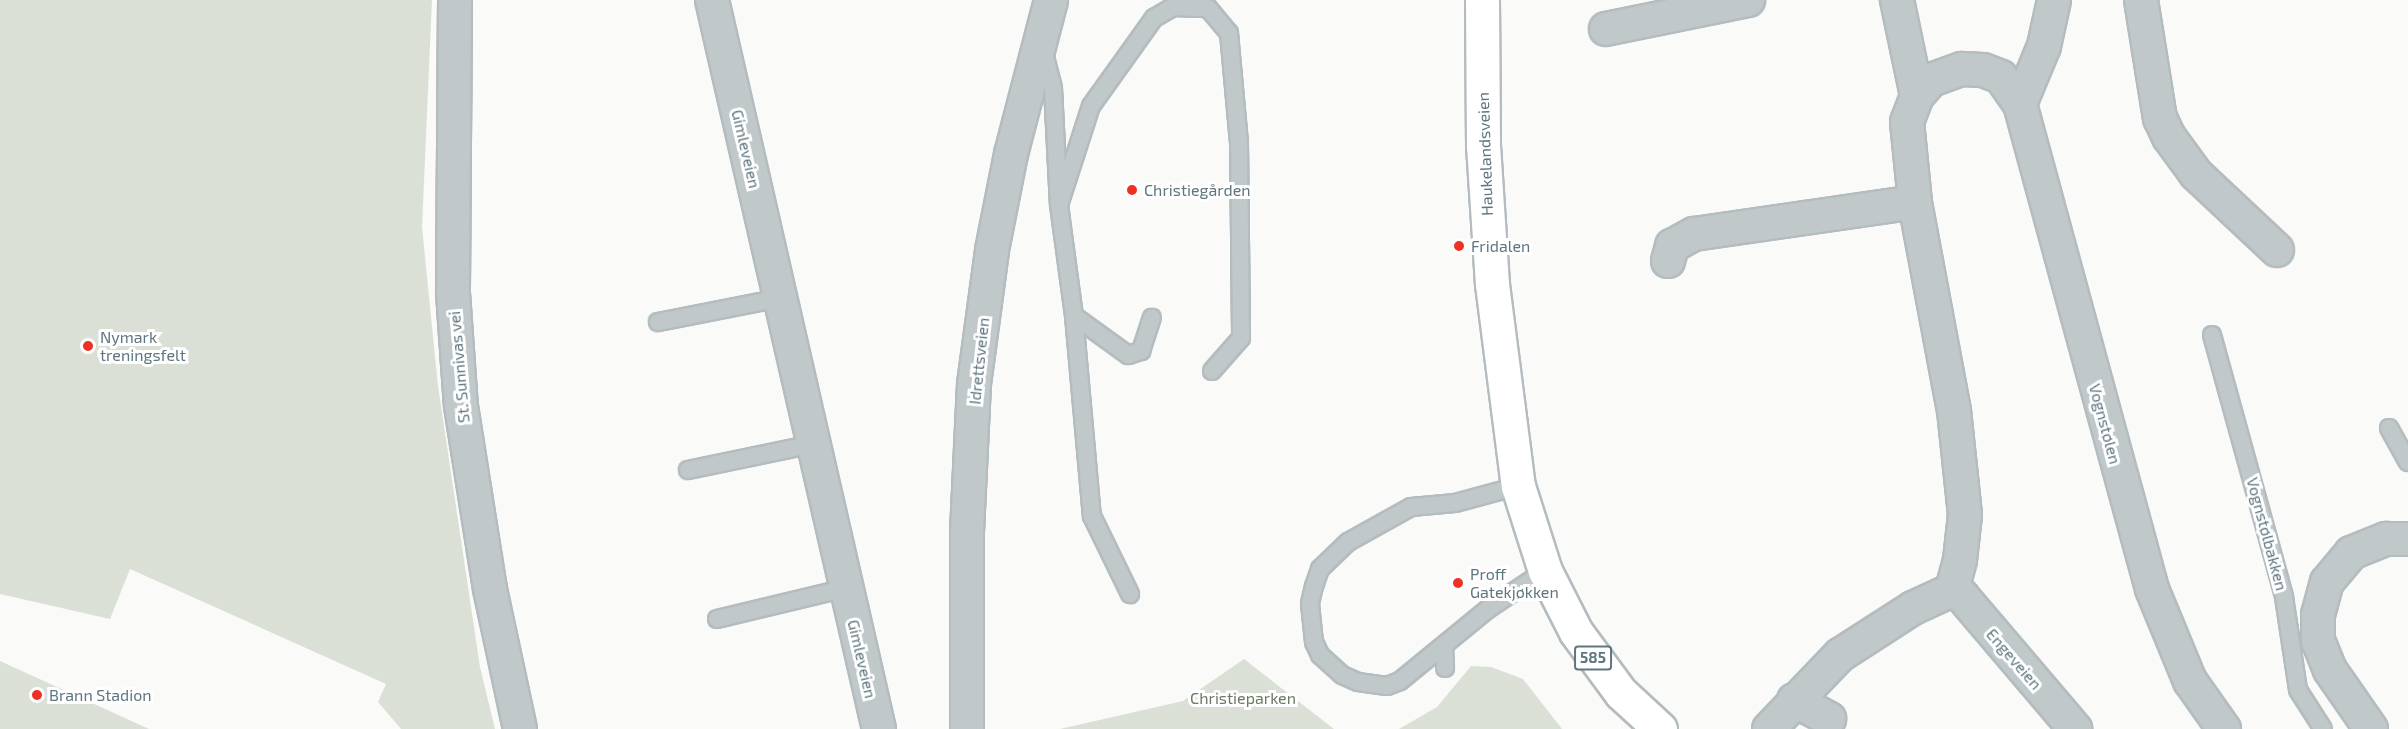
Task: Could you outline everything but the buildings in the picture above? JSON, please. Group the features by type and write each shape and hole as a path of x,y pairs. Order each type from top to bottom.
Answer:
{"main road":[{"name":"Haukelandsveien","path":"1482,0 1483,144 1491,273 1518,486 1545,572"},
{"name":"585","path":"1545,572 1588,651 1622,693 1660,729"}],"street":[{"name":"St. Sunnivas vei","path":"455,0 453,292 461,406 490,589 519,729"},
{"name":"Gimleveien","path":"712,0 879,729"},
{"name":"Idrettsveien","path":"968,729 967,532 974,384 994,240 1051,0"},
{"path":"1606,29 1748,0"},
{"path":"1897,0 1917,96"},
{"path":"2020,104 2044,46 2054,0"},
{"path":"2141,0 2160,118 2169,137 2196,174 2277,250"},
{"name":"Vognstølen","path":"1952,590 1960,560 1965,515 1954,411 1915,202 1907,122 1917,96 1938,74 1962,69 1983,70 2001,77 2020,104 2152,588 2190,681 2224,729"},
{"path":"1668,261 1672,246 1694,234 1915,202"},
{"path":"2371,729 2330,670 2318,641 2318,615 2326,582 2351,553 2386,539 2407,537"},
{"path":"1769,729 1794,700 1840,655 1913,608 1952,590"},
{"name":"Engeveien","path":"1952,590 1962,596 2076,729"},
{"path":"1794,700 1829,719"}],"lane":[{"path":"1059,205 1091,106 1154,18 1173,7 1208,8 1229,33 1239,142 1241,338 1212,371"},
{"path":"1040,40 1053,88 1059,205 1074,316 1092,516 1130,594"},
{"path":"658,322 780,298"},
{"path":"1074,316 1128,355 1141,351 1152,318"},
{"name":"Vognstølbakken","path":"2212,335 2284,597 2298,690 2323,729"},
{"path":"2389,428 2408,462"},
{"path":"688,470 813,444"},
{"path":"1369,519 1411,507 1455,503 1518,486"},
{"path":"1411,507 1348,542 1320,569 1310,604 1314,642 1328,664 1358,682 1373,686 1400,681 1504,597 1545,572"},
{"path":"717,619 846,588"},
{"path":"1444,647 1445,668"}],"green space":[{"path":"0,0 432,0 422,227 438,386 480,667 495,729 401,729 378,702 386,684 130,569 110,619 0,594"},
{"name":"Christieparken","path":"1244,659 1334,729 1060,729 1183,701"},
{"name":"Brann Stadion","path":"0,661 149,729 0,729"},
{"path":"1471,666 1491,667 1523,679 1562,729 1399,729 1437,707"}],"place":[{"name":"Christiegården","path":"1132,190"},
{"name":"Fridalen","path":"1459,246"},
{"name":"Nymark treningsfelt","path":"88,346"},
{"name":"Proff Gatekjøkken","path":"1458,583"},
{"name":"Brann Stadion","path":"37,695"}]}
